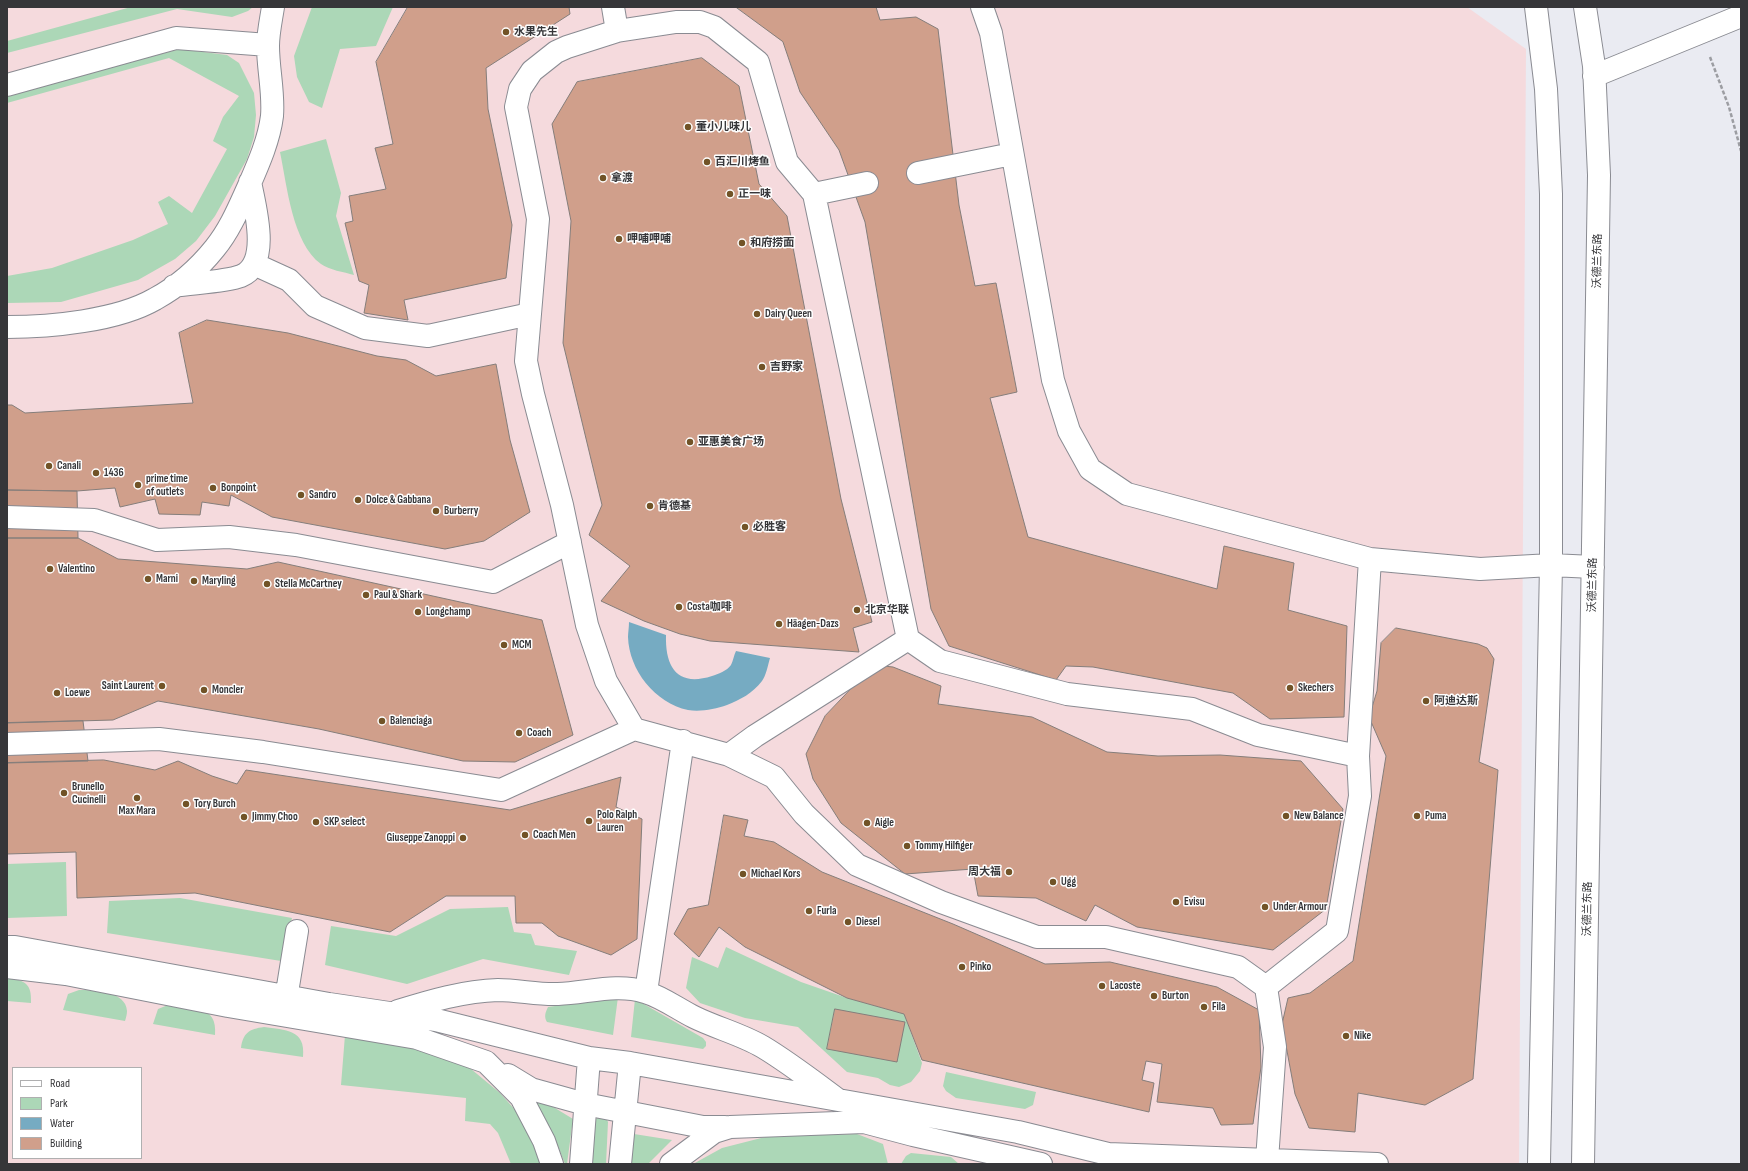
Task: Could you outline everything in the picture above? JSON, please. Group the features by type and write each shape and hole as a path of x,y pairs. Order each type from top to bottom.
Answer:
{"street":[{"path":"7,327 30,327 76,322 120,313 154,299 174,286 187,276 215,248 233,221 256,170 267,137 272,116 268,45 273,7"},
{"path":"613,7 617,31"},
{"path":"982,7 991,32 1054,380 1069,431 1090,469 1127,494 1370,559 1480,569 1551,565 1593,567"},
{"path":"1536,7 1546,89 1551,194 1551,565 1539,1164"},
{"name":"沃德兰东路","path":"1583,1164 1600,175 1594,76 1585,7"},
{"path":"1594,76 1741,16"},
{"path":"634,729 606,681 587,625 570,542 526,361 538,219 516,107 520,89 532,71 556,52 617,31 676,22 700,22 714,27 758,62 787,162 814,194 908,639 940,660 1067,694 1192,709 1258,735 1358,756"},
{"path":"7,85 176,38 268,45"},
{"path":"918,173 1012,154"},
{"path":"174,286 240,276 248,272 254,264 258,251 258,240 250,182"},
{"path":"814,194 867,183"},
{"path":"254,264 289,280 314,306 365,328 428,336 530,314"},
{"path":"7,517 94,520 157,540 229,537 296,546 492,582 570,542"},
{"path":"1266,987 1337,931 1360,796 1358,756 1370,559"},
{"path":"729,755 762,732 908,639"},
{"path":"7,744 159,739 264,752 501,790 634,729 729,755 774,777 804,814 856,865 941,902 1038,937 1106,937 1238,967 1266,987 1275,1046 1267,1160"},
{"path":"646,992 683,742"},
{"path":"284,1006 297,931"},
{"path":"7,947 15,947 284,1006 417,1038 486,1062 531,1089 585,1104 703,1127 864,1122 913,1135 1041,1164"},
{"path":"7,967 66,974 284,1006 329,1004 436,1020 589,1058 630,1063 1018,1132 1108,1154 1377,1164"},
{"path":"388,1013 473,992 497,990 557,994 630,988 646,992 694,1017 763,1047 808,1077 840,1101"},
{"path":"581,1164 589,1058"},
{"path":"486,1062 521,1097 544,1140 552,1164"},
{"path":"620,1164 624,1111 630,1063"},
{"path":"671,1164 714,1132 730,1127"}],"path":[{"path":"1701,32 1729,107 1741,151"}],"shaded area":[{"path":"7,7 1467,7 1526,49 1519,1164 7,1164"}],"green space":[{"path":"131,7 253,7 248,11 232,17 177,9 7,53 7,41"},
{"path":"312,7 393,7 376,46 340,49 322,108 309,102 297,77 294,56"},
{"path":"180,49 227,55 239,63 254,93 256,115 254,137 247,159 215,216 196,241 175,259 138,280 61,302 7,303 7,276 52,268 133,240 168,224 158,202 169,196 192,213 227,149 213,141 223,117 239,96 169,58 7,103 7,95"},
{"path":"326,139 341,193 336,216 354,275 324,266 311,255 297,228 288,196 280,152"},
{"path":"66,862 67,916 7,918 7,864"},
{"path":"180,898 292,918 281,961 107,933 109,901"},
{"path":"508,907 514,932 531,934 535,945 577,951 569,975 483,959 407,984 325,965 331,926 396,936 450,909"},
{"path":"726,947 801,982 847,998 904,1014 922,1063 920,1071 911,1082 899,1087 890,1085 878,1078 847,1072 798,1027 745,1018 700,1003 686,988 692,957 718,968"},
{"path":"7,977 23,982 29,987 31,1003 7,1001"},
{"path":"79,990 101,991 121,999 125,1004 127,1011 125,1021 63,1010 68,994"},
{"path":"618,997 613,1035 547,1022 545,1018 548,1007"},
{"path":"635,999 703,1038 706,1042 706,1046 703,1049 631,1037"},
{"path":"168,1005 194,1008 208,1013 215,1025 215,1035 153,1024 158,1009"},
{"path":"264,1027 286,1030 298,1036 303,1048 303,1057 241,1048 245,1035 254,1029"},
{"path":"345,1035 420,1047 471,1069 500,1093 526,1122 546,1164 511,1164 498,1133 490,1124 465,1121 466,1098 341,1085"},
{"path":"946,1072 1036,1092 1033,1105 1025,1109 956,1098 946,1091 943,1086"},
{"path":"534,1099 555,1108 573,1119 567,1164 565,1164 556,1141"},
{"path":"598,1117 606,1118 608,1122 606,1164 590,1164 594,1122"},
{"path":"634,1134 672,1140 648,1164 630,1164"},
{"path":"857,1134 883,1144 888,1164 693,1164 722,1148 769,1136"},
{"path":"911,1153 951,1157 959,1164 901,1164 906,1156"}],"water":[{"path":"629,622 666,635 666,647 671,665 682,677 700,679 722,672 731,665 736,651 770,658 765,676 750,693 727,705 698,711 688,710 676,706 655,693 639,673 633,661 630,649 628,637"}],"building":[{"path":"408,7 569,7 570,14 486,68 488,109 512,225 506,278 404,300 408,320 364,313 369,285 359,281 345,223 353,221 349,196 386,189 375,148 393,144 376,62"},
{"path":"736,7 876,7 880,20 916,17 938,29 959,205 975,286 996,283 1017,392 990,398 1028,537 1217,589 1224,546 1294,563 1288,610 1347,626 1344,717 1270,719 1233,693 1093,667 1066,666 1056,680 949,646 931,609 865,222 839,150 800,92 783,42"},
{"path":"702,58 739,86 759,184 787,216 841,499 872,622 853,628 859,652 710,641 680,634 644,621 601,601 630,566 589,535 602,505 563,343 571,221 552,124 577,82"},
{"path":"207,320 288,333 377,356 406,360 436,376 496,364 510,440 530,512 484,541 445,549 272,517 231,495 229,506 202,502 200,515 159,514 155,499 120,507 115,488 77,491 7,490 7,405 12,405 25,413 193,403 179,333"},
{"path":"7,490 77,491 78,538 7,538"},
{"path":"7,538 78,538 118,559 247,569 278,562 542,620 573,735 515,762 463,761 319,729 158,701 113,720 7,723"},
{"path":"1396,628 1478,644 1487,648 1494,659 1479,762 1498,770 1473,1079 1425,1105 1358,1093 1355,1132 1309,1128 1295,1094 1282,1024 1288,998 1310,993 1353,961 1386,756 1369,717 1377,691 1381,643"},
{"path":"874,665 893,667 941,686 938,704 1032,717 1107,752 1158,756 1220,755 1301,761 1343,809 1326,909 1273,950 1137,927 1095,905 1086,921 1036,898 978,896 973,869 905,874 841,823 813,779 806,754 825,716"},
{"path":"83,721 88,761 7,763 7,723"},
{"path":"104,760 155,770 178,761 212,776 237,784 246,770 510,810 621,777 616,807 642,819 637,939 611,955 558,936 542,923 516,923 515,896 446,896 390,932 195,893 77,898 76,852 7,854 7,763"},
{"path":"724,815 748,820 744,836 774,842 822,872 953,924 1045,964 1110,962 1217,987 1259,1010 1261,1067 1253,1124 1221,1125 1213,1108 1157,1102 1162,1064 1146,1061 1142,1080 1154,1083 1149,1112 922,1060 904,1014 847,998 745,947 719,927 699,957 674,934 688,909 708,905"},
{"path":"835,1009 905,1022 897,1062 827,1049"}],"place":[{"name":"水果先生","path":"506,32"},
{"name":"董小儿味儿","path":"688,127"},
{"name":"百汇川烤鱼","path":"707,162"},
{"name":"拿渡","path":"603,178"},
{"name":"正一味","path":"730,194"},
{"name":"呷哺呷哺","path":"619,239"},
{"name":"和府捞面","path":"742,243"},
{"name":"Dairy Queen","path":"757,314"},
{"name":"吉野家","path":"762,367"},
{"name":"亚惠美食广场","path":"690,442"},
{"name":"Canali","path":"49,466"},
{"name":"1436","path":"96,473"},
{"name":"prime time of outlets","path":"138,485"},
{"name":"Bonpoint","path":"213,488"},
{"name":"Sandro","path":"301,495"},
{"name":"Dolce & Gabbana","path":"358,500"},
{"name":"肯德基","path":"650,506"},
{"name":"Burberry","path":"436,511"},
{"name":"必胜客","path":"745,527"},
{"name":"Valentino","path":"50,569"},
{"name":"Marni","path":"148,579"},
{"name":"Maryling","path":"194,581"},
{"name":"Stella McCartney","path":"267,584"},
{"name":"Paul & Shark","path":"366,595"},
{"name":"Costa咖啡","path":"679,607"},
{"name":"北京华联","path":"857,610"},
{"name":"Longchamp","path":"418,612"},
{"name":"Häagen-Dazs","path":"779,624"},
{"name":"MCM","path":"504,645"},
{"name":"Saint Laurent","path":"162,686"},
{"name":"Skechers","path":"1290,688"},
{"name":"Moncler","path":"204,690"},
{"name":"Loewe","path":"57,693"},
{"name":"阿迪达斯","path":"1426,701"},
{"name":"Balenciaga","path":"382,721"},
{"name":"Coach","path":"519,733"},
{"name":"Brunello Cucinelli","path":"64,793"},
{"name":"Max Mara","path":"137,798"},
{"name":"Tory Burch","path":"186,804"},
{"name":"New Balance","path":"1286,816"},
{"name":"Puma","path":"1417,816"},
{"name":"Jimmy Choo","path":"244,817"},
{"name":"Polo Ralph Lauren","path":"589,821"},
{"name":"SKP select","path":"316,822"},
{"name":"Aigle","path":"867,823"},
{"name":"Coach Men","path":"525,835"},
{"name":"Giuseppe Zanoppi","path":"463,838"},
{"name":"Tommy Hilfiger","path":"907,846"},
{"name":"周大福","path":"1009,872"},
{"name":"Michael Kors","path":"743,874"},
{"name":"Ugg","path":"1053,882"},
{"name":"Evisu","path":"1176,902"},
{"name":"Under Armour","path":"1265,907"},
{"name":"Furla","path":"809,911"},
{"name":"Diesel","path":"848,922"},
{"name":"Pinko","path":"962,967"},
{"name":"Lacoste","path":"1102,986"},
{"name":"Burton","path":"1154,996"},
{"name":"Fila","path":"1204,1007"},
{"name":"Nike","path":"1346,1036"}]}
